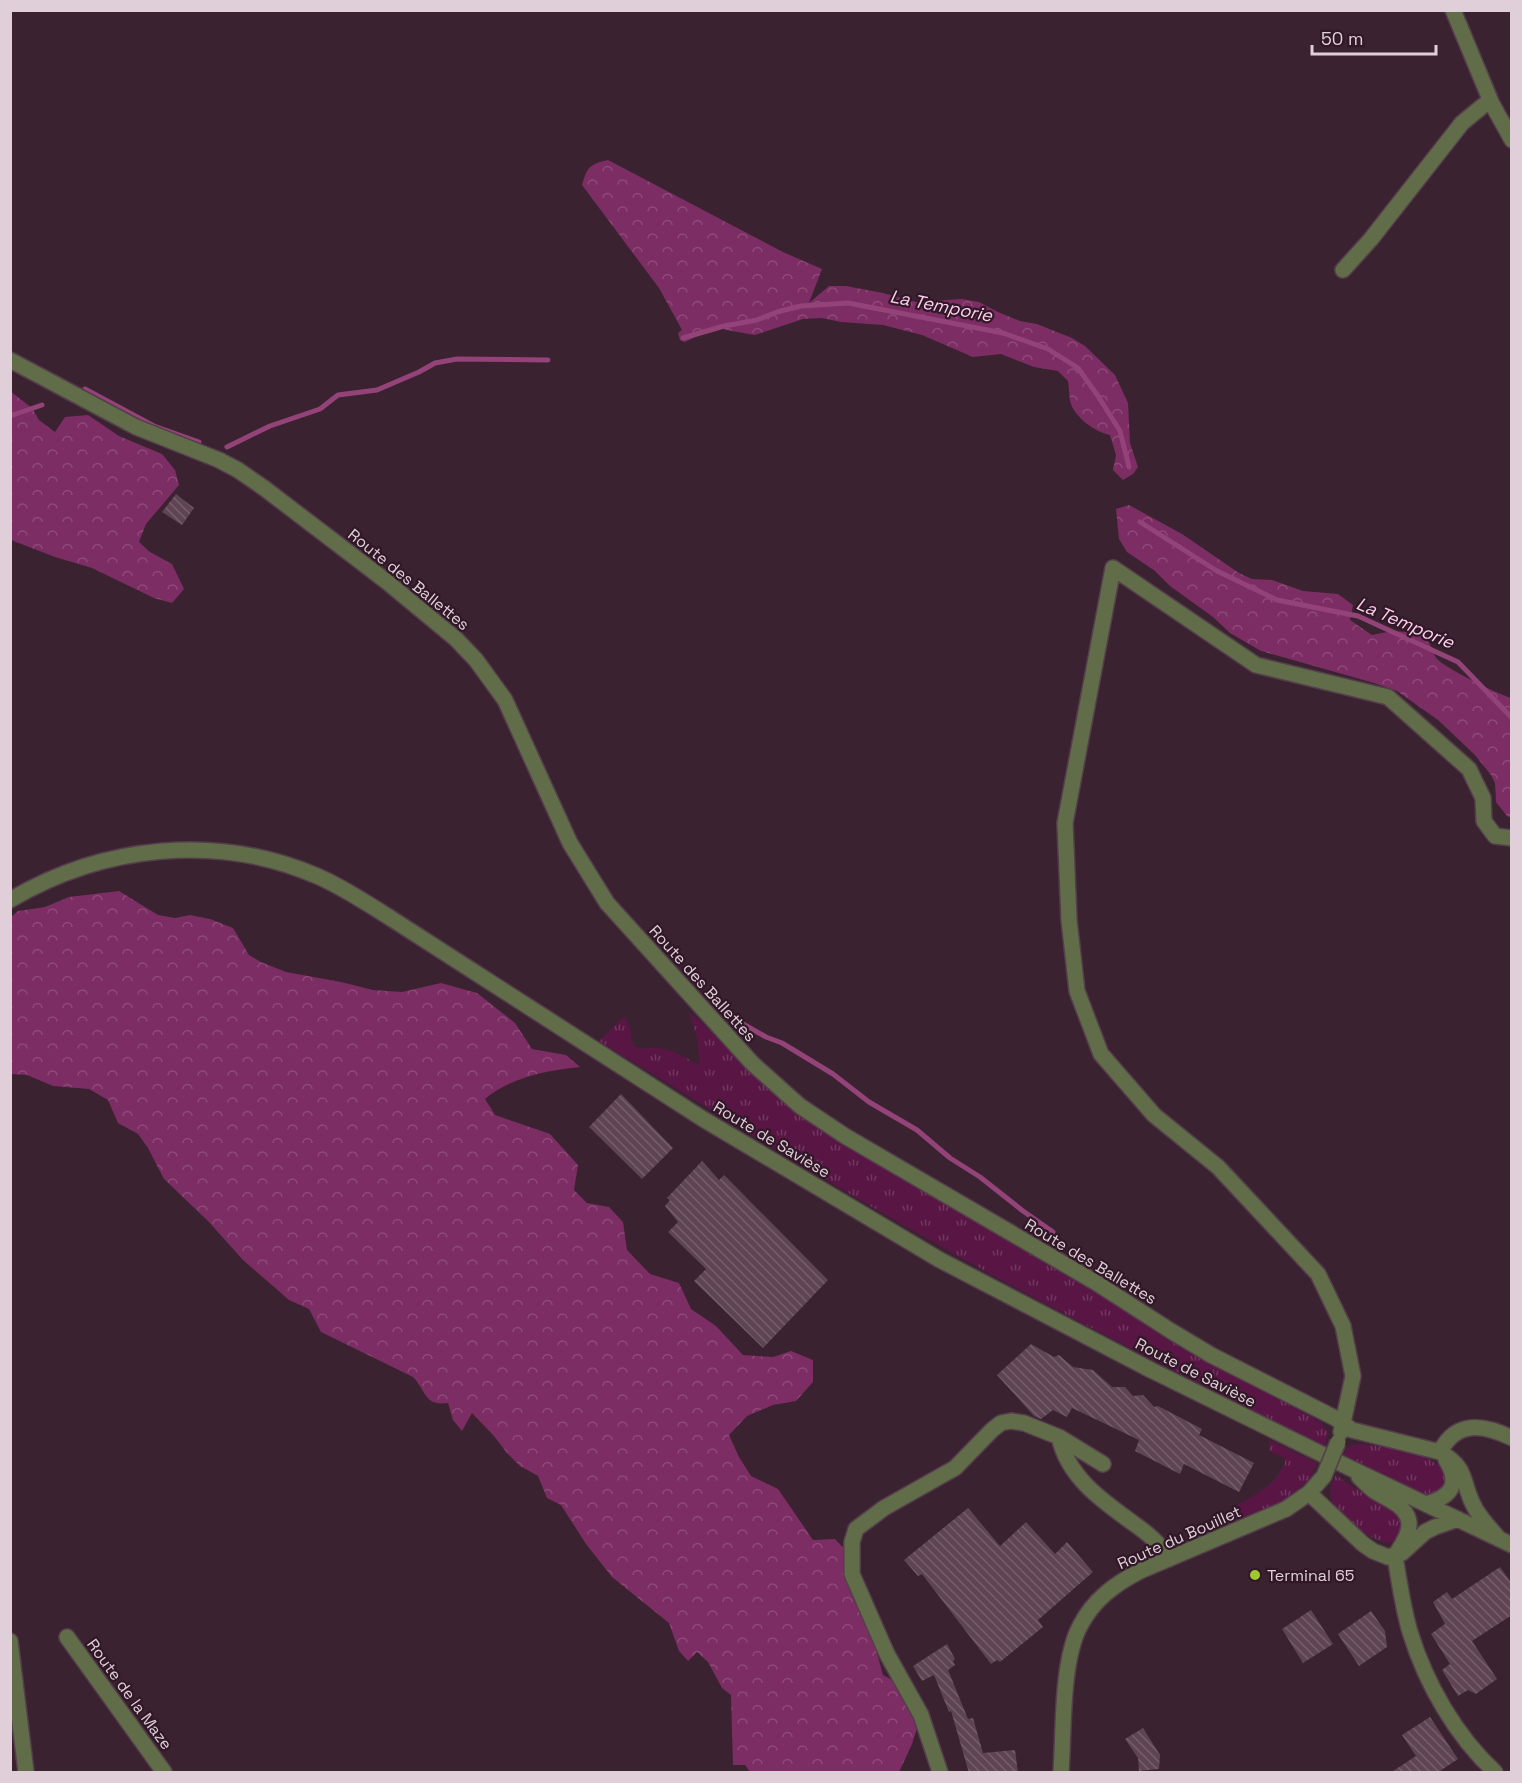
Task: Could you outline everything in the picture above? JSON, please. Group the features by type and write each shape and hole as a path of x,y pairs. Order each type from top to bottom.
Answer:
{"street":[{"path":"1453,10 1490,100 1512,140"},
{"path":"1343,270 1371,239 1462,123 1490,100"},
{"name":"Route des Ballettes","path":"10,360 136,427 219,460 238,470 386,580 456,639 476,660 505,700 570,843 607,903 723,1032 780,1090 845,1136 1095,1282 1211,1355 1352,1430 1440,1452"},
{"name":"Route du Bouillet","path":"1061,1773 1066,1684 1073,1643 1079,1626 1103,1594 1121,1581 1169,1558 1279,1512 1309,1494 1324,1476 1338,1442 1344,1424 1353,1376 1343,1326 1318,1274 1218,1167 1154,1116 1101,1054 1077,991 1069,920 1065,823 1113,568 1256,665 1388,697 1469,769 1483,798 1484,821 1495,836 1512,838"},
{"name":"Route de Savièse","path":"10,900 56,876 91,863 124,855 159,851 192,850 252,856 282,863 318,876 392,919 703,1119 940,1260 1151,1370 1505,1542"},
{"path":"940,1773 921,1715 887,1654 852,1574 851,1554 856,1529 884,1508 955,1468 1001,1423 1011,1421 1024,1423 1059,1437 1103,1464"},
{"path":"1440,1452 1446,1440 1457,1431 1471,1426 1502,1433 1512,1438"},
{"path":"1059,1437 1062,1450 1083,1484 1162,1546 1169,1558"},
{"path":"1426,1504 1447,1494 1454,1482 1453,1473 1440,1452"},
{"path":"1440,1452 1457,1464 1463,1474 1473,1506 1505,1542"},
{"path":"1350,1468 1373,1491 1399,1505 1406,1512 1409,1532 1395,1556 1409,1629 1424,1668 1442,1704 1480,1758 1495,1773"},
{"path":"1309,1494 1373,1551 1388,1557 1395,1556 1409,1548 1425,1532 1458,1519"},
{"name":"Route de la Maze","path":"67,1637 164,1773"},
{"path":"10,1641 26,1773"}],"green space":[{"path":"608,160 783,252 822,269 809,303 829,286 846,286 916,302 962,299 979,302 1020,321 1037,324 1072,338 1085,346 1115,375 1128,403 1130,443 1138,467 1133,474 1123,480 1113,470 1116,455 1110,435 1092,427 1080,418 1070,401 1068,381 1058,371 1034,367 1001,354 973,357 922,335 883,325 841,322 822,318 803,319 755,335 726,330 718,326 685,342 680,340 678,333 682,330 659,288 582,185 590,168"},
{"path":"10,391 32,408 39,420 55,432 65,417 88,415 119,436 162,454 175,470 179,485 146,524 139,542 150,552 172,564 184,589 172,603 154,598 92,568 11,540"},
{"path":"1129,505 1182,534 1239,573 1252,579 1272,580 1303,591 1338,594 1353,605 1350,620 1372,635 1402,631 1418,634 1429,643 1436,657 1451,669 1511,698 1511,818 1496,802 1495,783 1475,755 1438,720 1397,691 1261,651 1230,633 1213,617 1170,586 1155,571 1127,552 1119,539 1116,509"},
{"path":"119,891 158,915 175,918 190,915 210,919 233,928 249,955 286,972 373,990 402,992 441,983 477,993 515,1023 532,1049 566,1055 580,1067 555,1070 517,1080 485,1099 495,1115 550,1134 578,1165 574,1190 587,1203 609,1207 623,1222 627,1250 650,1274 679,1283 691,1309 716,1326 743,1355 773,1357 791,1351 813,1360 813,1382 796,1401 773,1405 747,1416 729,1435 751,1476 778,1489 813,1540 835,1539 850,1555 883,1675 901,1685 918,1725 899,1772 750,1772 745,1765 733,1765 731,1695 722,1688 708,1662 697,1652 688,1661 679,1651 669,1623 612,1577 586,1544 561,1505 547,1498 538,1476 520,1466 472,1413 462,1431 453,1420 448,1403 430,1400 413,1377 321,1332 309,1309 289,1300 243,1260 208,1221 164,1179 138,1134 118,1123 108,1100 89,1089 53,1086 27,1075 11,1074 11,917 18,911 45,907 69,897"},
{"path":"689,1013 699,1020 774,1094 824,1133 1125,1310 1164,1338 1312,1417 1322,1424 1328,1433 1325,1446 1118,1342 964,1260 834,1185 599,1041 625,1016 633,1046 668,1050 700,1066 697,1037"},
{"path":"1269,1440 1317,1463 1309,1480 1280,1503 1197,1539 1223,1515 1271,1483 1277,1476 1286,1459 1269,1451"},
{"path":"1356,1444 1404,1450 1427,1458 1446,1471 1446,1484 1438,1492 1425,1494 1344,1455 1346,1449"},
{"path":"1336,1475 1399,1514 1400,1530 1394,1540 1390,1543 1364,1533 1339,1512 1330,1494"}],"building":[{"path":"176,494 194,508 182,525 162,512"},
{"path":"621,1094 673,1148 642,1179 589,1127"},
{"path":"702,1161 719,1180 724,1175 828,1280 763,1348 694,1281 706,1269 668,1232 678,1222 665,1206 670,1200 667,1198"},
{"path":"1031,1344 1054,1357 1059,1355 1073,1367 1093,1370 1112,1387 1125,1387 1133,1396 1143,1395 1154,1407 1158,1406 1202,1429 1199,1435 1254,1463 1239,1492 1184,1464 1180,1474 1135,1451 1139,1440 1072,1408 1067,1417 1053,1410 1041,1419 1034,1416 997,1375"},
{"path":"968,1508 1000,1546 1026,1522 1055,1554 1067,1542 1093,1572 1038,1620 1043,1627 1000,1662 997,1660 991,1664 922,1574 918,1576 904,1560"},
{"path":"1500,1567 1512,1584 1512,1615 1472,1641 1497,1679 1476,1694 1468,1690 1458,1696 1442,1670 1450,1664 1431,1634 1445,1624 1433,1602 1447,1592 1452,1599"},
{"path":"1311,1610 1333,1644 1303,1663 1282,1629"},
{"path":"1371,1611 1385,1631 1387,1647 1359,1666 1338,1634"},
{"path":"947,1644 955,1659 953,1661 955,1665 948,1670 968,1719 973,1718 983,1753 1015,1750 1018,1773 969,1773 951,1711 949,1712 934,1675 922,1681 913,1666"},
{"path":"1430,1717 1458,1759 1437,1773 1390,1773 1416,1756 1402,1735"},
{"path":"1143,1728 1160,1755 1159,1769 1139,1771 1138,1758 1125,1739"}],"waterway":[{"name":"La Temporie","path":"683,338 724,326 757,320 801,306 848,303 1003,333 1048,349 1078,368 1120,431 1129,467"},
{"name":"La Temporie","path":"227,447 270,426 320,409 338,395 377,390 435,363 457,359 548,360"},
{"name":"La Temporie","path":"85,389 154,426 199,442"},
{"name":"La Temporie","path":"10,416 42,405"},
{"name":"La Temporie","path":"1140,522 1217,571 1277,600 1358,616 1458,662 1512,718"},
{"path":"743,1024 782,1043 833,1074 869,1102 917,1130 950,1158 980,1177 1053,1232"}],"place":[{"name":"Terminal 65","path":"1255,1575"}]}
